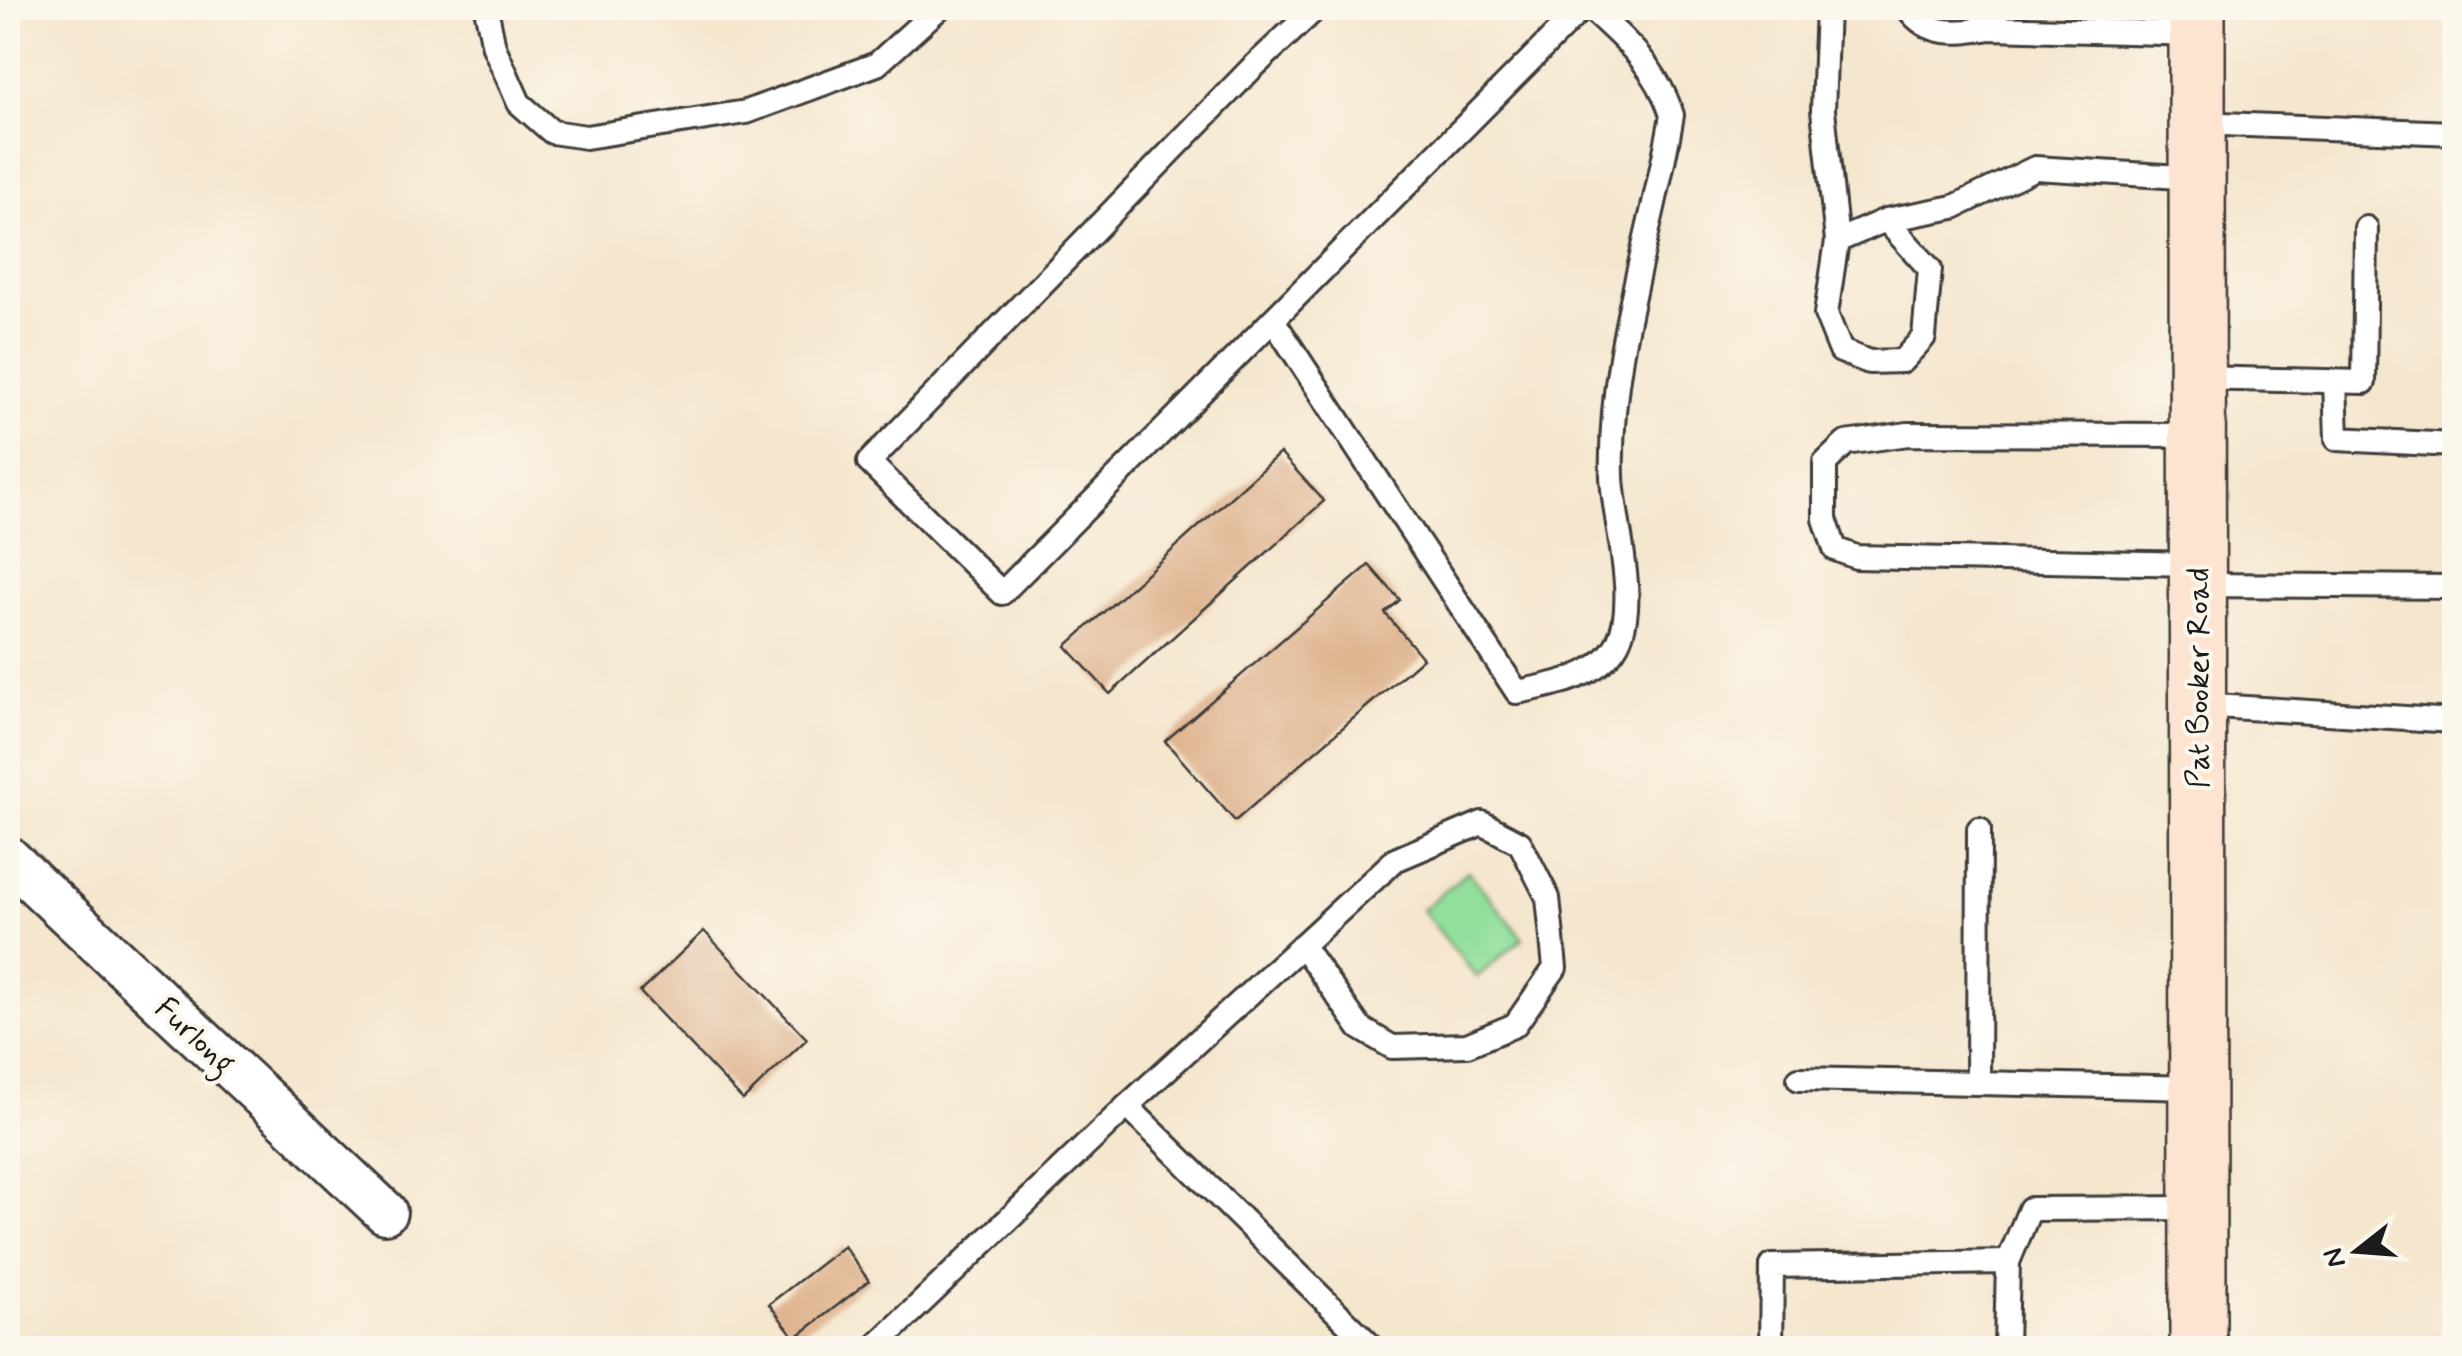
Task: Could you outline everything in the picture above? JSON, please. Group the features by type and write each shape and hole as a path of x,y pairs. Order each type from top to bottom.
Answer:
{"main road":[{"name":"Pat Booker Road","path":"2197,21 2198,1348"}],"street":[{"name":"Furlong","path":"8,858 385,1212"}],"lane":[{"path":"486,8 494,47 518,104 552,132 586,137 746,112 812,88 877,64 938,8"},
{"path":"1316,8 1251,69 869,462 1002,594 1582,8"},
{"path":"1273,320 1518,692 1562,683 1607,660 1620,639 1626,600 1612,477 1616,377 1672,116 1664,90 1636,50 1590,8"},
{"path":"1827,8 1823,110 1836,241 1826,314 1841,351 1869,362 1902,362 1924,338 1930,268 1886,220"},
{"path":"1908,8 1936,32 2197,21"},
{"path":"1977,8 1992,28"},
{"path":"2197,123 2454,133"},
{"path":"1836,241 1886,220 1954,207 2035,168 2197,178"},
{"path":"2197,378 2364,382 2366,228"},
{"path":"2336,382 2337,439 2454,445"},
{"path":"2197,436 1908,434 1846,443 1825,463 1826,519 1835,550 1856,557 2454,587"},
{"path":"2198,705 2454,721"},
{"path":"874,1348 1127,1106 1302,945 1395,860 1482,823 1520,843 1548,898 1555,968 1515,1024 1467,1045 1392,1048 1360,1028 1302,945"},
{"path":"1978,1082 1979,829"},
{"path":"1799,1079 2198,1088"},
{"path":"1127,1106 1373,1348"},
{"path":"2006,1348 2008,1262 2030,1209 2198,1208"},
{"path":"1771,1348 1772,1266 2008,1262"}],"green space":[{"path":"1468,871 1523,938 1477,977 1422,910"}],"building":[{"path":"1280,453 1324,501 1110,694 1066,646"},
{"path":"1369,565 1400,600 1385,613 1423,658 1235,821 1165,741"},
{"path":"704,931 807,1039 743,1100 640,992"},
{"path":"844,1246 869,1281 795,1338 769,1304"}]}
